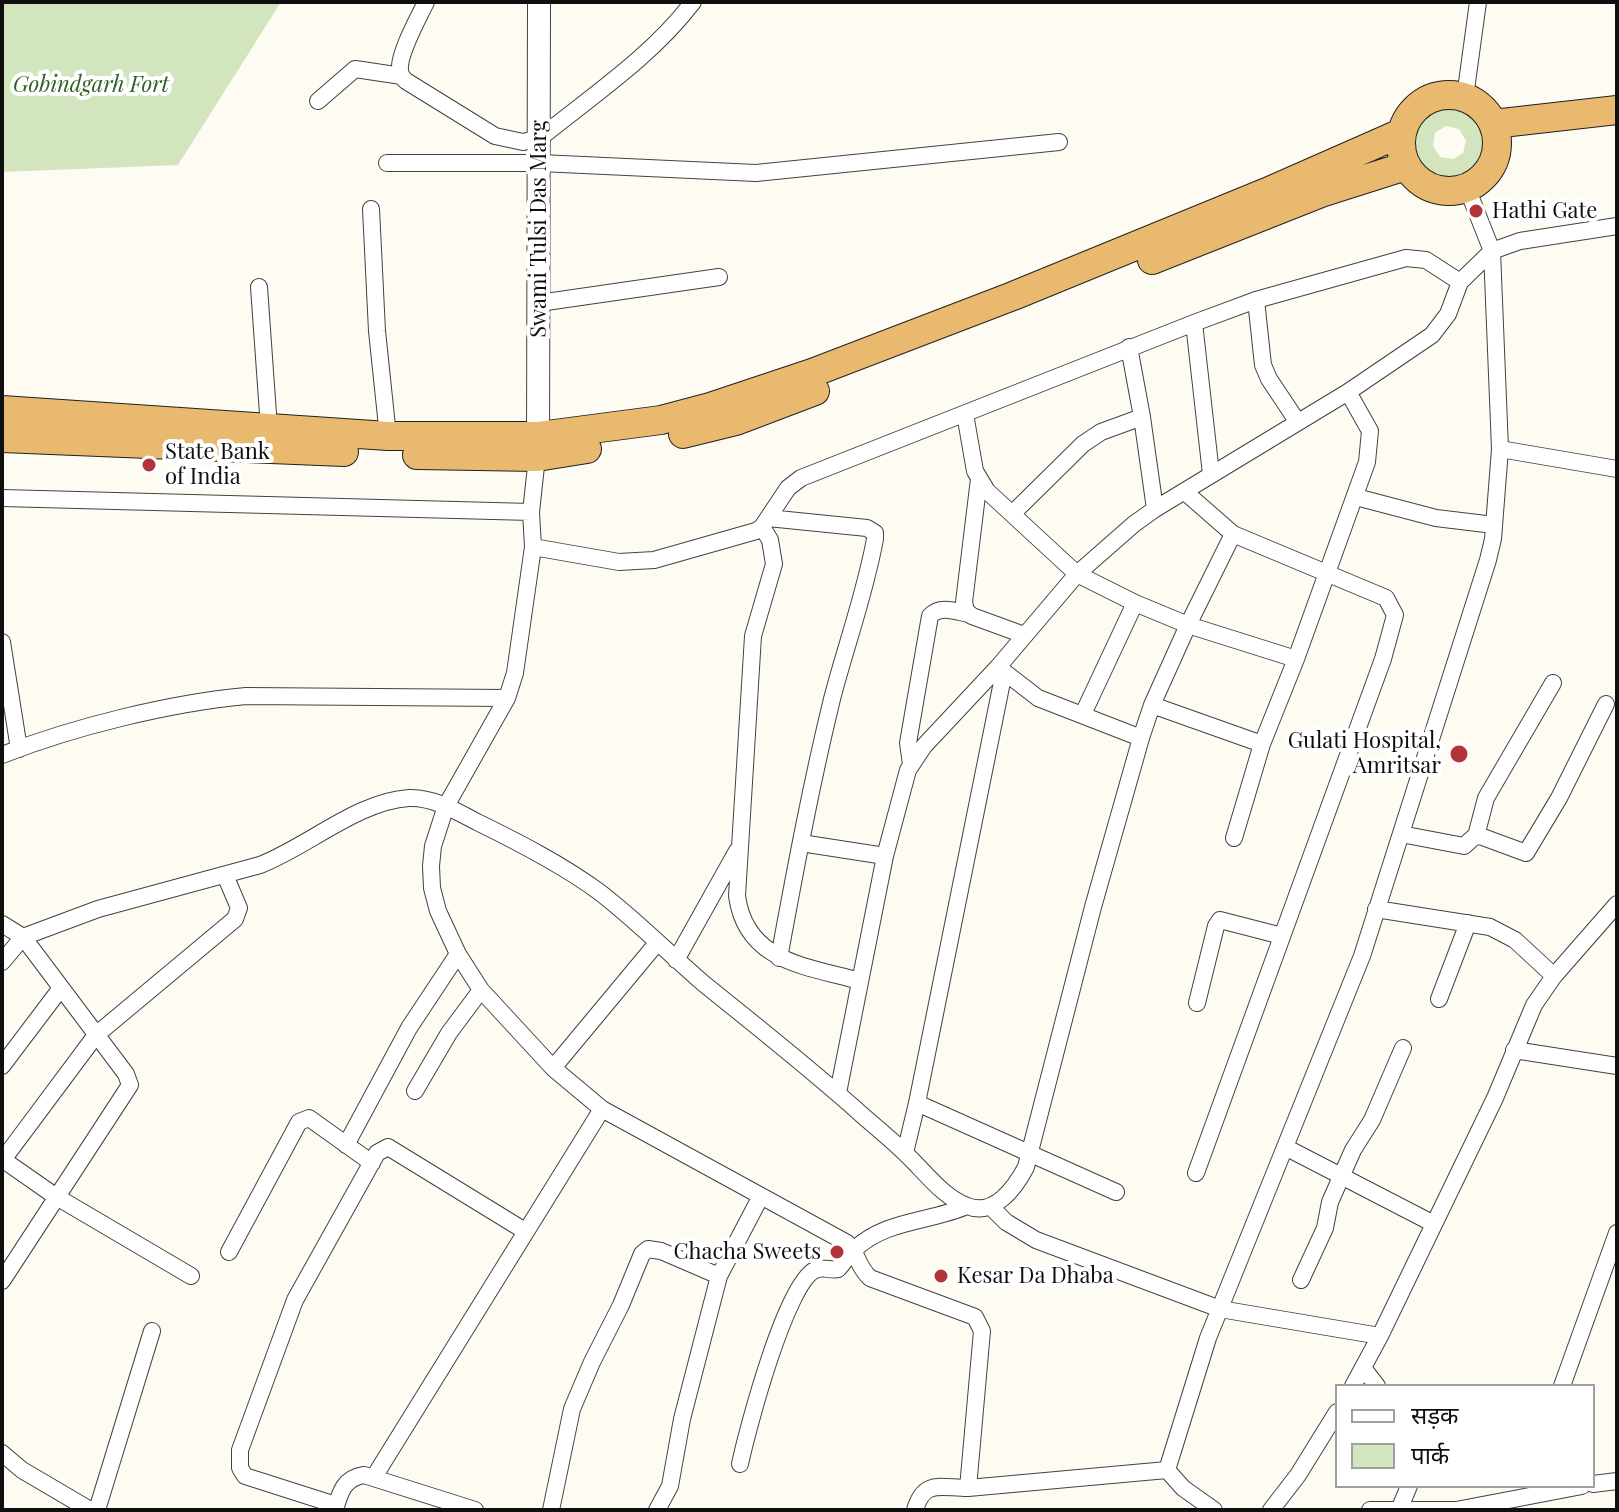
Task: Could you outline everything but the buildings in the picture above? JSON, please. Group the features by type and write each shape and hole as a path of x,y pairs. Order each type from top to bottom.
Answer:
{"highway":[{"path":"1449,94 1465,97 1477,103 1493,124 1497,137 1493,161 1487,172 1467,188 1439,190 1426,185 1406,166 1401,150 1401,133 1407,117 1425,101 1449,94"},
{"path":"1493,124 1617,110"},
{"path":"2,438 497,458 710,407 812,373 1013,296 1401,133"},
{"path":"2,410 538,447 647,442 736,421 1264,215 1406,166"}],"street":[{"path":"426,2 402,58 402,76 495,136 523,142 540,138 646,51 678,22 693,2"},
{"name":"Swami Tulsi Das Marg","path":"538,447 539,2"},
{"path":"1465,97 1478,2"},
{"path":"318,101 355,69 402,76"},
{"path":"387,163 540,163 756,173 1059,142"},
{"path":"1167,1470 1208,1338 1362,956 1483,574 1494,525 1500,449 1492,251 1467,188"},
{"path":"371,209 377,331 388,436"},
{"path":"838,1093 885,856 911,764 924,746 1001,669 1024,635 1077,574 1155,509 1348,392 1432,335 1448,314 1460,282 1492,251 1520,241 1617,226"},
{"path":"533,547 619,562 637,562 745,535 765,522 788,488 801,478 1129,347 1256,300 1406,258 1426,260 1460,282"},
{"path":"539,303 719,277"},
{"path":"259,287 269,428"},
{"path":"1256,300 1263,365 1297,421"},
{"path":"1194,323 1211,474"},
{"path":"1129,347 1155,509"},
{"path":"1234,838 1262,744 1356,497 1371,440 1363,416 1348,392"},
{"path":"965,414 979,479 964,602 968,614"},
{"path":"1012,514 1083,444 1101,432 1142,417"},
{"path":"538,447 531,512 533,547 515,673 507,698 446,806 433,846 432,888 438,911 458,954 481,990 553,1068 602,1109 847,1243 854,1250 858,1265 870,1278 975,1317 982,1331 968,1488"},
{"path":"1500,449 1617,469"},
{"path":"979,479 1077,574 1188,625 1296,659"},
{"path":"1185,492 1233,534 1386,598 1395,615 1383,659 1196,1173"},
{"path":"1356,497 1436,518 1494,525"},
{"path":"2,498 531,512"},
{"path":"765,522 867,528 875,533 867,581 833,694 812,782 779,958"},
{"path":"765,522 774,564 753,636 737,896 739,915 750,934 779,958 860,981"},
{"path":"2,962 23,937 98,909 278,858 365,810 396,800 423,799 446,806 579,878 838,1093 946,1193 967,1206 981,1209 991,1207 1018,1182 1031,1154 1093,907 1141,738 1152,705 1188,625 1233,534"},
{"path":"1083,714 1135,603"},
{"path":"911,764 908,743 930,616 944,609 968,614 1024,635"},
{"path":"2,642 19,749"},
{"path":"1001,669 1038,698 1141,738"},
{"path":"905,1153 1001,669"},
{"path":"1401,834 1464,846 1476,836 1486,798 1553,683"},
{"path":"2,755 137,715 206,700 246,696 507,698"},
{"path":"1476,836 1526,853 1559,798 1606,704"},
{"path":"1152,705 1262,744"},
{"path":"801,843 885,856"},
{"path":"676,960 740,847"},
{"path":"191,1276 55,1196 2,1160 96,1035 235,919 239,908 225,875"},
{"path":"1354,1384 1495,1098 1534,1005 1554,976 1617,904"},
{"path":"1376,909 1468,923 1503,932 1554,976"},
{"path":"1197,1003 1220,920 1282,936"},
{"path":"1439,999 1468,923"},
{"path":"2,924 23,937 126,1074 130,1085 2,1281"},
{"path":"553,1068 657,943"},
{"path":"346,1145 409,1028 458,954"},
{"path":"2,1066 61,988"},
{"path":"415,1091 454,1025 481,990"},
{"path":"1301,1280 1325,1228 1330,1202 1353,1150 1372,1120 1403,1048"},
{"path":"1514,1050 1617,1066"},
{"path":"917,1103 1116,1192"},
{"path":"374,1477 602,1109"},
{"path":"229,1252 299,1122 309,1118 372,1163"},
{"path":"475,1510 374,1477 353,1477 345,1483 335,1507 245,1476 240,1468 240,1450 295,1300 377,1153 388,1147 525,1231"},
{"path":"1285,1147 1434,1224"},
{"path":"657,1510 670,1486 682,1419 719,1276 761,1196"},
{"path":"740,1464 750,1417 789,1307 810,1273 816,1269 838,1269 854,1250 885,1229 949,1214 967,1206"},
{"path":"991,1207 1006,1222 1036,1240 1220,1309 1380,1336"},
{"path":"1563,1384 1617,1233"},
{"path":"551,1510 572,1409 642,1254 648,1249 661,1251 719,1276"},
{"path":"97,1510 152,1331"},
{"path":"1364,1369 1375,1384"},
{"path":"1271,1510 1298,1475 1335,1415"},
{"path":"2,1453 22,1470 90,1510"},
{"path":"915,1510 921,1493 928,1488 968,1488 1167,1470"},
{"path":"1167,1470 1183,1488 1214,1510"},
{"path":"1595,1484 1617,1481"},
{"path":"1399,1510 1408,1488"},
{"path":"1370,1510 1456,1510 1555,1488"}],"green space":[{"name":"Gobindgarh Fort","path":"2,2 281,2 178,165 2,172"},
{"path":"1447,107 1470,114 1482,127 1485,143 1480,159 1469,172 1455,180 1438,179 1421,166 1412,147 1421,121","holes":["1446,126 1459,129 1466,141 1463,153 1453,159 1440,157 1433,146 1435,133"]}],"place":[{"name":"Hathi Gate","path":"1476,211"},
{"name":"State Bank of India","path":"149,465"},
{"name":"Gulati Hospital, Amritsar","path":"1459,754"},
{"name":"Chacha Sweets","path":"837,1252"},
{"name":"Kesar Da Dhaba","path":"941,1276"}]}
